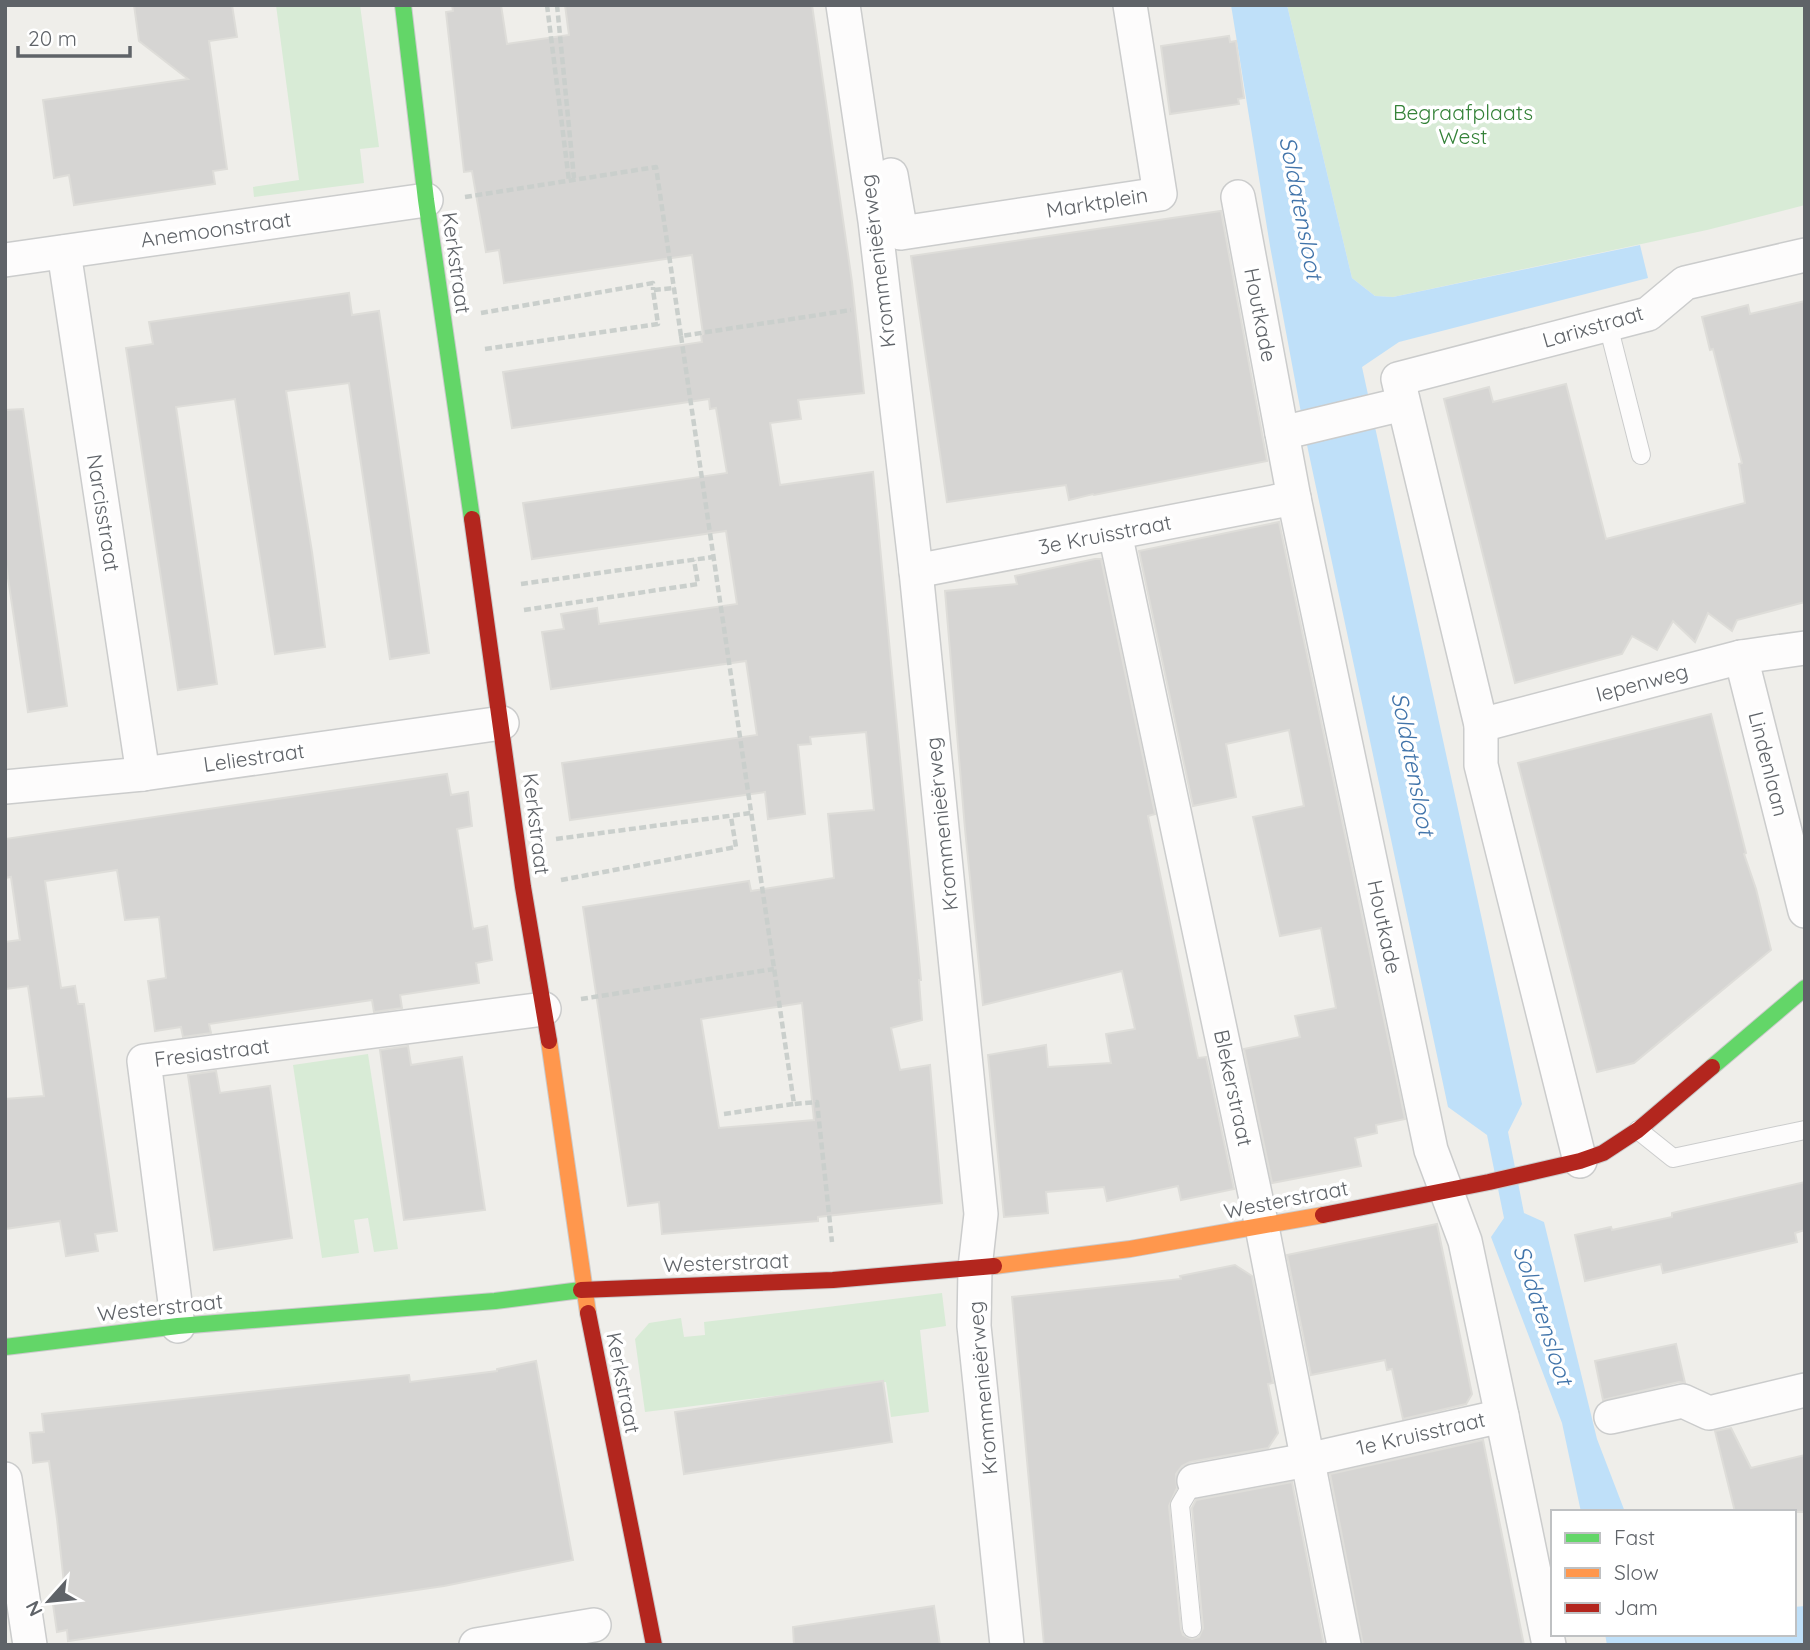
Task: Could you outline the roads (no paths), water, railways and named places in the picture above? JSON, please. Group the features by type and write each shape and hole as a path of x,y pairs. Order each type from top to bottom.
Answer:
{"street":[{"name":"Kerkstraat","path":"402,5 442,319 584,1290 654,1645"},
{"name":"Krommenieërweg","path":"843,5 886,220 883,305 916,571 981,1214 975,1268 974,1326 1007,1645"},
{"path":"863,5 886,220"},
{"name":"Marktplein","path":"886,220 901,233 1160,194 1130,5"},
{"name":"Houtkade","path":"1238,197 1292,431 1294,498 1431,1150 1465,1241 1502,1416"},
{"name":"Anemoonstraat","path":"5,260 426,201"},
{"name":"Narcisstraat","path":"64,252 143,774"},
{"name":"Larixstraat","path":"1392,407 1398,379 1648,314 1685,283 1805,255"},
{"path":"1292,431 1392,407 1481,725 1481,765 1580,1161"},
{"name":"3e Kruisstraat","path":"916,571 1294,498"},
{"name":"Blekerstraat","path":"1115,533 1262,1227 1344,1645"},
{"name":"Iepenweg","path":"1481,725 1741,657 1805,648"},
{"name":"Lindenlaan","path":"1741,657 1805,911"},
{"name":"Leliestraat","path":"5,787 143,774 502,723"},
{"path":"1445,1191 1580,1161 1603,1153 1638,1130 1805,988"},
{"name":"Fresiastraat","path":"178,1326 144,1061 544,1009"},
{"name":"Westerstraat","path":"5,1347 178,1326 495,1301 584,1290 833,1280 975,1268 1130,1249 1262,1227 1445,1191"},
{"path":"1611,1417 1683,1401 1709,1413 1805,1390"},
{"name":"1e Kruisstraat","path":"1194,1481 1307,1460 1502,1416 1549,1645"},
{"path":"5,1479 30,1645"},
{"path":"489,1644 594,1625"}],"lane":[{"name":"Marktplein","path":"886,220 1112,186"},
{"path":"1608,325 1641,455"},
{"path":"1638,1130 1673,1157 1805,1130"},
{"path":"1192,1629 1180,1505 1194,1481"}],"water":[{"name":"Soldatensloot","path":"1231,5 1287,5 1352,278 1375,296 1393,297 1640,245 1648,278 1399,342 1362,367 1522,1104 1508,1132 1524,1213 1544,1222 1597,1439 1624,1510 1581,1510 1562,1423 1491,1237 1504,1218 1487,1135 1448,1107 1307,445 1270,246"},
{"path":"1805,1606 1805,1645 1607,1645 1605,1636 1796,1636 1796,1607"}],"park label":[{"name":"Begraafplaats West","path":"1463,125"}]}
